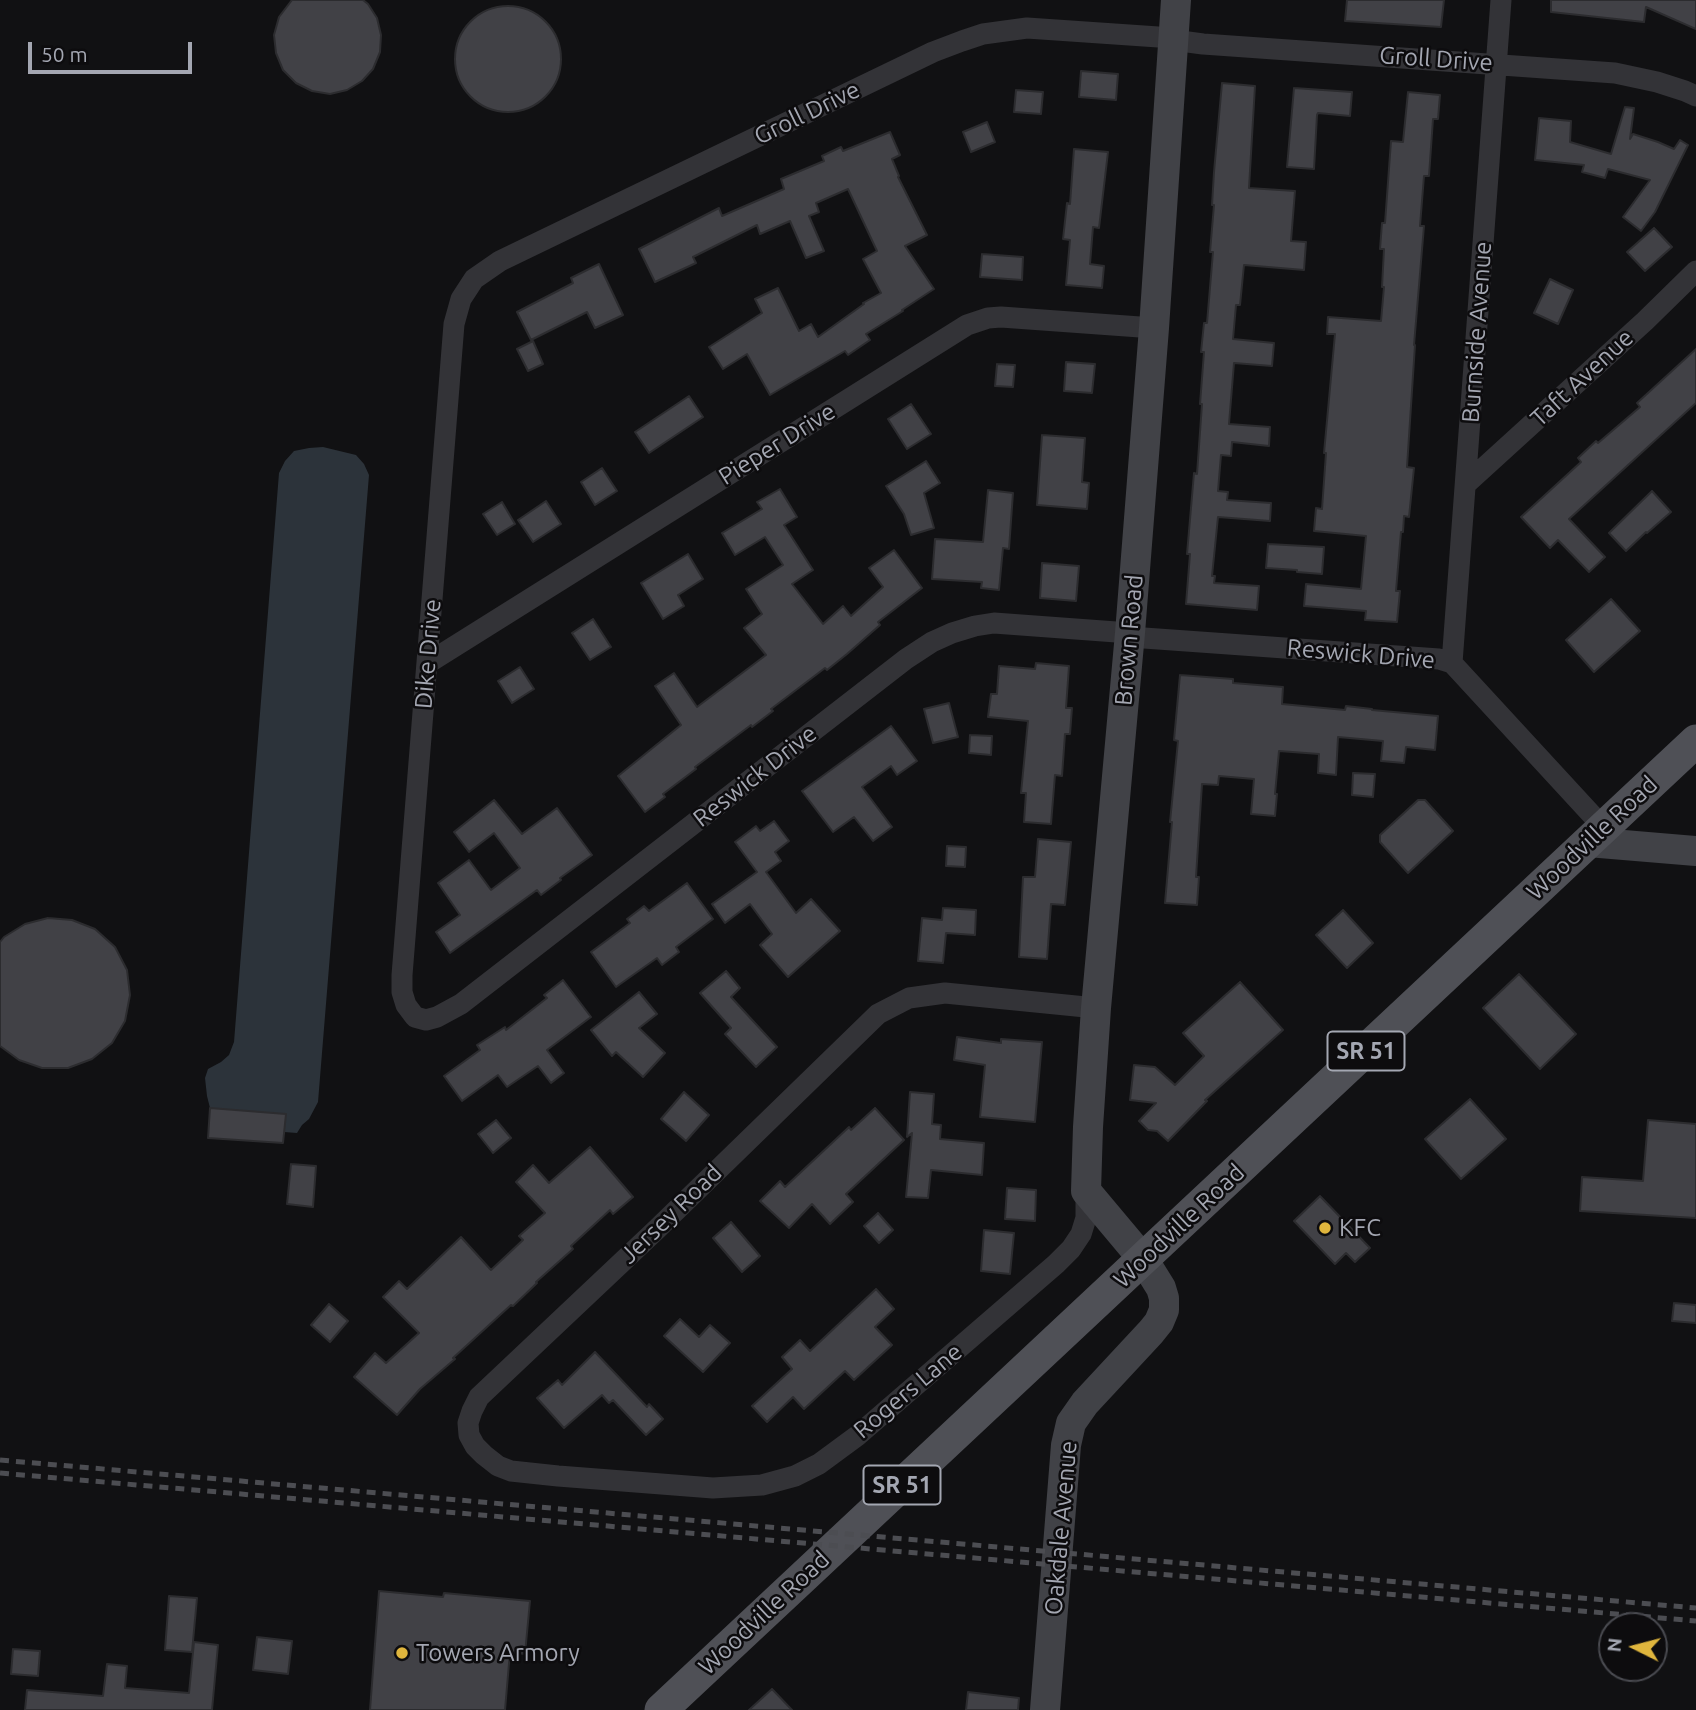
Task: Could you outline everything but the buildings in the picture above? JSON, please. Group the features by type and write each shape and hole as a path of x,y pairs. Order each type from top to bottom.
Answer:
{"main road":[{"name":"Woodville Road","path":"660,1710 1696,741"}],"street":[{"name":"Brown Road","path":"1086,1191 1096,1008 1130,635 1176,0"},
{"name":"Burnside Avenue","path":"1452,663 1501,0"},
{"name":"Groll Drive","path":"466,289 474,279 500,261 933,52 983,34 1027,28 1497,63 1628,75 1665,84 1696,96"},
{"name":"Taft Avenue","path":"1466,484 1696,271"},
{"name":"Dike Drive","path":"415,1017 406,1005 402,992 402,975 454,324 466,289"},
{"name":"Pieper Drive","path":"428,663 967,325 988,318 1002,317 1154,328"},
{"name":"Reswick Drive","path":"415,1017 426,1020 437,1017 461,1004 906,659 932,642 975,626 994,624 1439,659 1452,663 1596,835"},
{"path":"1596,835 1696,851"},
{"name":"Jersey Road","path":"660,1483 511,1471 490,1460 475,1446 469,1436 468,1423 472,1410 479,1397 498,1377 657,1229 878,1014 909,998 945,993 1096,1008"},
{"path":"1086,1191 1143,1259"},
{"name":"Rogers Lane","path":"660,1483 713,1488 762,1485 794,1476 819,1464 857,1436 1071,1249 1081,1234 1086,1218 1086,1191"},
{"name":"Oakdale Avenue","path":"1045,1710 1066,1445 1071,1423 1085,1403 1151,1332 1164,1310 1161,1288 1143,1259"}],"shaded area":[{"path":"323,447 356,455 369,475 318,1102 297,1133 284,1132 285,1114 210,1108 205,1078 208,1069 229,1055 234,1042 279,473 294,451"}],"railway":[{"path":"0,1460 1696,1608"},
{"path":"0,1473 1696,1621"}],"place":[{"name":"KFC","path":"1325,1228"},
{"name":"Towers Armory","path":"402,1653"}]}
